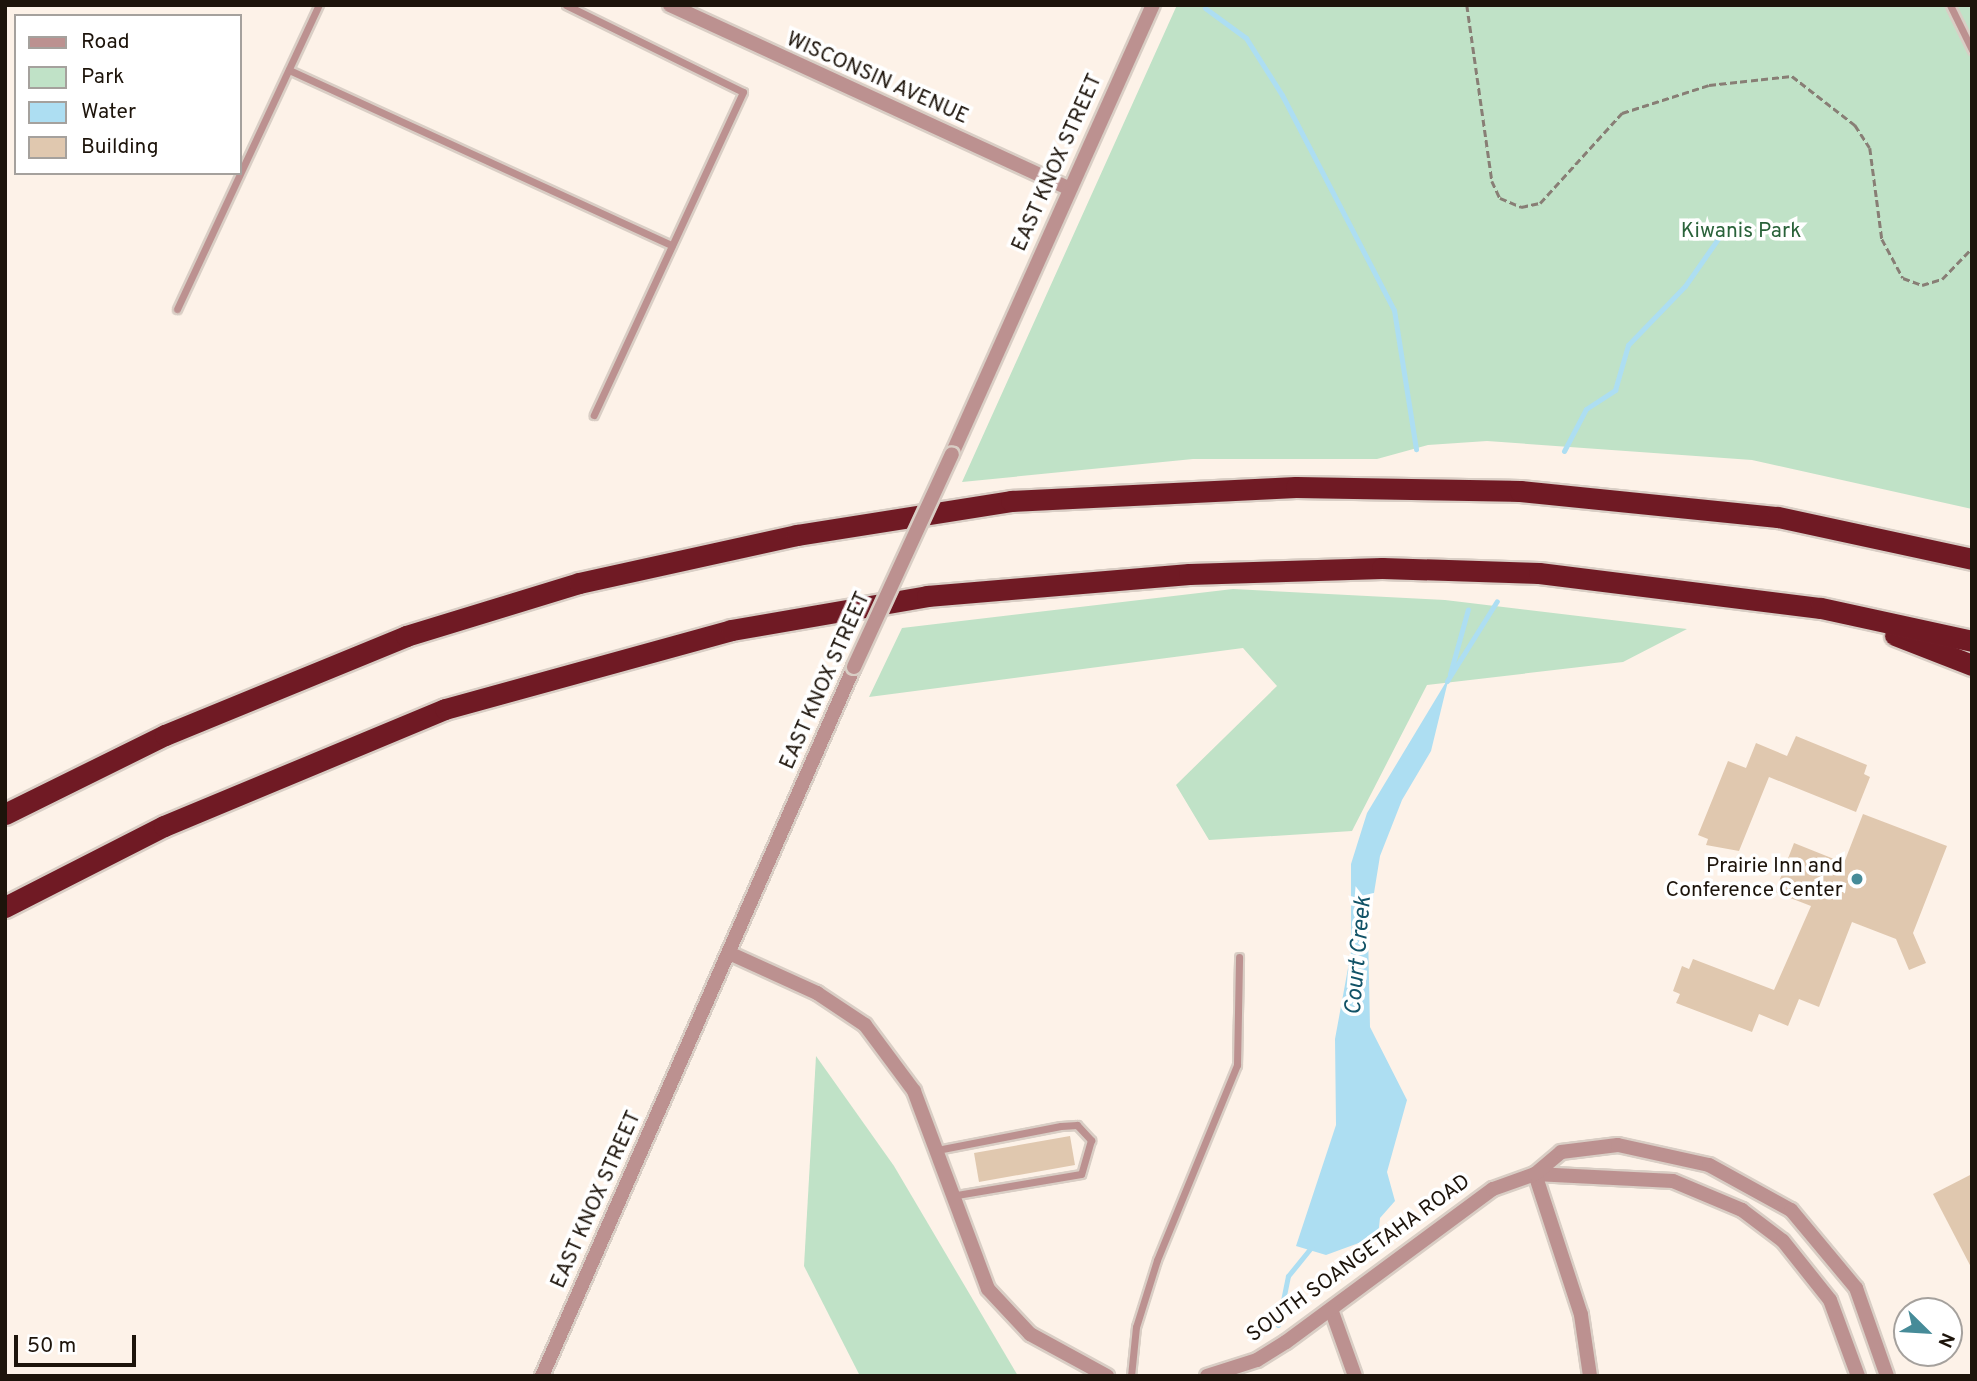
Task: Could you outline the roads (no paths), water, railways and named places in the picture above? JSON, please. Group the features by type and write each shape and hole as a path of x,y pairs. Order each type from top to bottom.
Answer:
{"highway":[{"path":"5,814 165,735 406,636 579,583 797,535 1011,502 1296,486 1520,491 1778,517 1972,559"},
{"path":"5,907 164,826 445,709 730,630 927,596 1189,574 1381,568 1539,573 1821,608 1972,641"},
{"path":"1821,608 1972,665"}],"street":[{"name":"WISCONSIN AVENUE","path":"670,5 1068,188"},
{"name":"EAST KNOX STREET","path":"542,1376 854,667 952,454 1068,188 1153,5"},
{"path":"729,953 817,993 865,1025 914,1091 975,1263 1006,1312 1059,1354 1107,1376"},
{"name":"SOUTH SOANGETAHA ROAD","path":"1207,1376 1257,1360 1331,1309 1447,1217 1493,1189 1535,1174 1561,1152 1618,1145 1679,1154 1755,1186 1807,1224 1840,1265 1866,1309 1887,1376"},
{"path":"1535,1174 1581,1315 1590,1376"},
{"name":"SOUTH SOANGETAHA ROAD","path":"1535,1174 1673,1181 1742,1210 1783,1241 1830,1300 1858,1376"},
{"path":"1331,1309 1355,1376"}],"lane":[{"path":"242,170 319,5"},
{"path":"566,5 743,92 594,415"},
{"path":"1950,5 1972,50"},
{"path":"289,70 672,245"},
{"path":"177,309 240,175"},
{"path":"1130,1376 1136,1327 1157,1260 1237,1065 1239,957"},
{"path":"937,1150 1069,1125 1091,1140 1081,1174 950,1196"}],"water":[{"path":"1449,677 1431,751 1402,800 1380,856 1368,930 1370,1027 1407,1100 1387,1172 1395,1201 1380,1218 1378,1236 1326,1255 1296,1246 1336,1125 1335,1039 1351,952 1351,864 1367,813"}],"waterway":[{"path":"1205,8 1246,38 1282,95 1394,310 1416,449"},
{"name":"Court Creek","path":"1564,451 1586,409 1615,390 1628,345 1685,286 1724,230"},
{"name":"Court Creek","path":"1447,681 1497,601"},
{"path":"1450,674 1468,609"},
{"name":"Court Creek","path":"1278,1325 1288,1276 1312,1246"}],"place":[{"name":"Prairie Inn and Conference Center","path":"1857,879"}],"park label":[{"name":"Kiwanis Park","path":"1741,232"}]}
